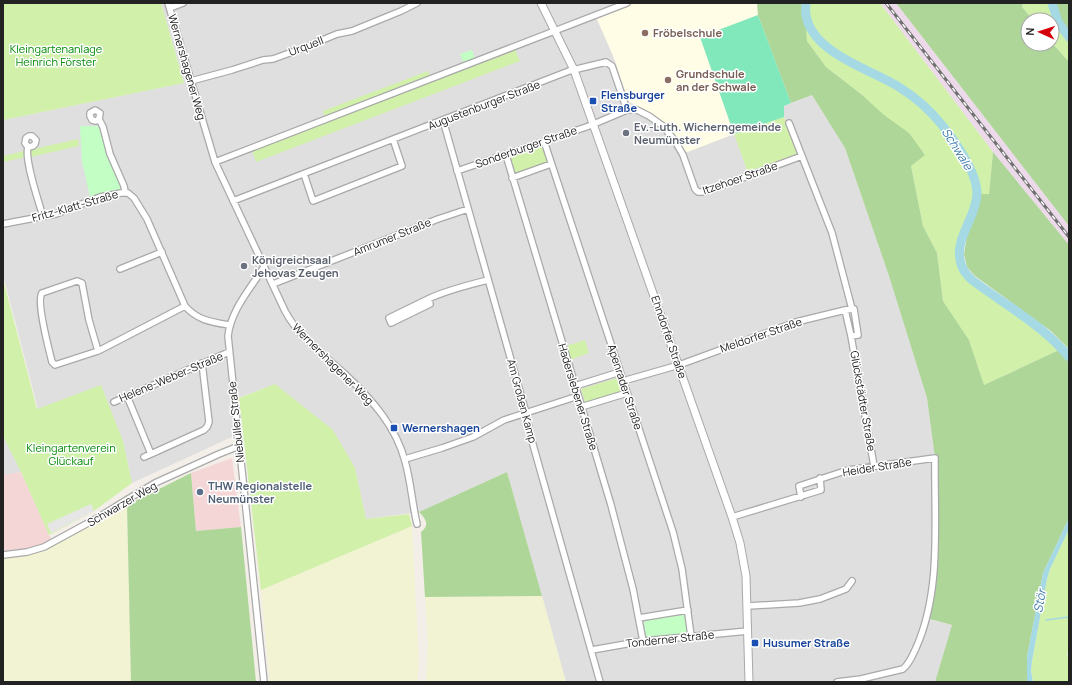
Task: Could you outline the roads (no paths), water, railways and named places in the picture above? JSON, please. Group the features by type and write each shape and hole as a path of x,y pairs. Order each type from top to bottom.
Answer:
{"street":[{"path":"169,6 184,3"},
{"name":"Urquell","path":"191,81 263,60 273,59 306,48 338,34 352,31 417,3"},
{"name":"Ehndorfer Straße","path":"541,3 574,70 594,124 740,543 746,576 748,606 749,682"},
{"path":"215,162 627,3"},
{"name":"Wernershagener Weg","path":"169,6 215,162 290,322 298,332 347,376 384,416 397,441 404,459 417,524"},
{"name":"Augustenburger Straße","path":"233,201 574,70 606,62 612,66 627,110"},
{"name":"Itzehoer Straße","path":"627,110 635,109 643,112 663,126 675,141 695,189 700,193 802,156"},
{"path":"594,124 627,110"},
{"path":"99,119 103,127 110,154 124,186 125,192"},
{"name":"Am Großen Kamp","path":"443,120 600,682"},
{"path":"789,122 802,156"},
{"name":"Sonderburger Straße","path":"457,171 594,124"},
{"path":"304,174 313,201 402,166 393,140"},
{"name":"Apenrader Straße","path":"544,141 675,538 682,569 691,636"},
{"path":"28,146 27,152 31,172 43,217"},
{"name":"Haderslebener Straße","path":"506,155 624,553 643,641"},
{"name":"Glückstädter Straße","path":"802,156 832,233 852,309 854,309 858,335 851,336"},
{"path":"512,178 551,164"},
{"name":"Fritz-Klatt-Straße","path":"3,224 43,217 69,210 100,197 125,192 134,198 152,227 185,306 192,313 205,321 229,325"},
{"name":"Amrumer Straße","path":"273,284 438,219 468,209"},
{"path":"120,269 162,252"},
{"name":"Niebüller Straße","path":"264,267 232,316 228,336 264,682"},
{"path":"428,299 430,304 392,322 389,318 428,299 442,293 488,280"},
{"path":"98,351 89,320 82,283 77,281 42,293 40,299 44,328 53,364 58,364 98,351 185,306"},
{"path":"845,310 852,309"},
{"name":"Glückstädter Straße","path":"845,310 874,466"},
{"name":"Meldorfer Straße","path":"623,381 679,365 796,322 845,310"},
{"name":"Helene-Weber-Straße","path":"114,402 229,352"},
{"path":"144,457 204,430 207,427 209,422 202,363"},
{"path":"575,386 620,372"},
{"path":"581,407 627,393"},
{"path":"127,396 151,454"},
{"path":"404,459 466,439 504,420 578,396"},
{"name":"Schwarzer Weg","path":"3,555 27,552 44,547 155,484 239,446"},
{"name":"Heider Straße","path":"801,497 799,486 820,478 848,470 935,458 934,557 931,594 921,637 909,664 903,669 861,679 837,682"},
{"path":"732,517 821,490 820,478"},
{"path":"748,606 798,603 820,599 846,589 852,581"},
{"path":"639,618 688,610"},
{"name":"Tonderner Straße","path":"592,650 643,641 748,631"}],"water":[{"path":"1069,518 1069,529 1050,569 1047,579 1032,661 1031,671 1033,682 1027,682 1027,657 1043,573"}],"waterway":[{"name":"Schwale","path":"806,3 806,14 811,28 819,40 830,50 887,80 911,95 937,119 959,148 973,176 977,194 973,213 961,240 960,259 963,269 972,280 1036,325 1069,357"},
{"name":"Stör","path":"1052,3 1058,22 1069,37"},
{"path":"1046,620 1069,617"}],"railway":[{"path":"886,3 1069,237"}],"place":[{"name":"Fröbelschule","path":"645,33"},
{"name":"Grundschule an der Schwale","path":"668,80"},
{"name":"Flensburger Straße","path":"593,101"},
{"name":"Ev.-Luth. Wicherngemeinde Neumünster","path":"626,133"},
{"name":"Königreichsaal Jehovas Zeugen","path":"244,266"},
{"name":"Wernershagen","path":"394,428"},
{"name":"THW Regionalstelle Neumünster","path":"200,492"},
{"name":"Husumer Straße","path":"755,643"}],"park label":[{"name":"Kleingartenanlage Heinrich Förster","path":"56,55"},
{"name":"Kleingartenverein Glückauf","path":"71,454"}]}
